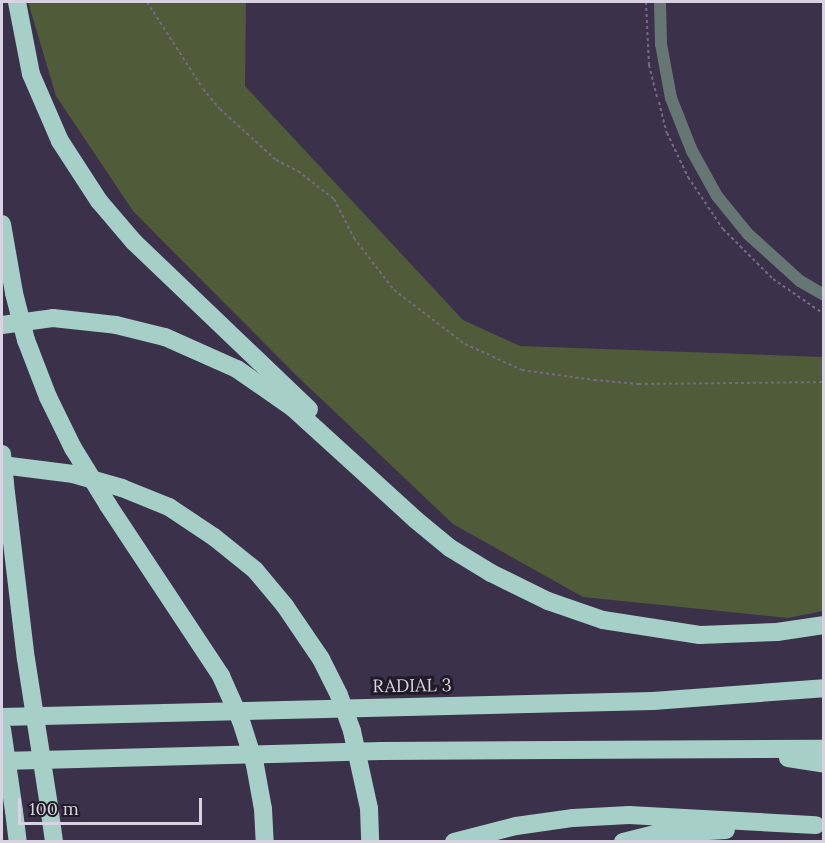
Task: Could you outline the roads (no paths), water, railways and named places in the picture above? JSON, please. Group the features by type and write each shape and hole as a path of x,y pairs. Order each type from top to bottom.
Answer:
{"highway":[{"path":"17,2 36,84 60,141 99,201 134,242 369,465 416,520"},
{"path":"2,224 14,293 26,340 48,397 73,448 108,505 221,676 241,722 255,765 263,809 265,842"},
{"path":"2,325 53,318 116,325 165,337 237,369 293,408 450,548 491,573 548,601 603,620 700,635 777,632 824,625"},
{"path":"2,454 26,659 54,842"},
{"path":"2,465 73,474 169,507 214,537 255,570 285,606 321,659 339,695 352,731 369,808 370,842"},
{"name":"RADIAL 3","path":"2,717 653,701 824,688"},
{"path":"2,729 18,842"},
{"path":"733,749 824,764"},
{"path":"2,761 381,751 824,749"},
{"path":"454,842 516,826 607,816 820,825"},
{"path":"623,842 655,834 820,825"}],"street":[{"path":"660,2 661,44 671,98 692,151 717,196 748,234 800,281 824,295"}]}
